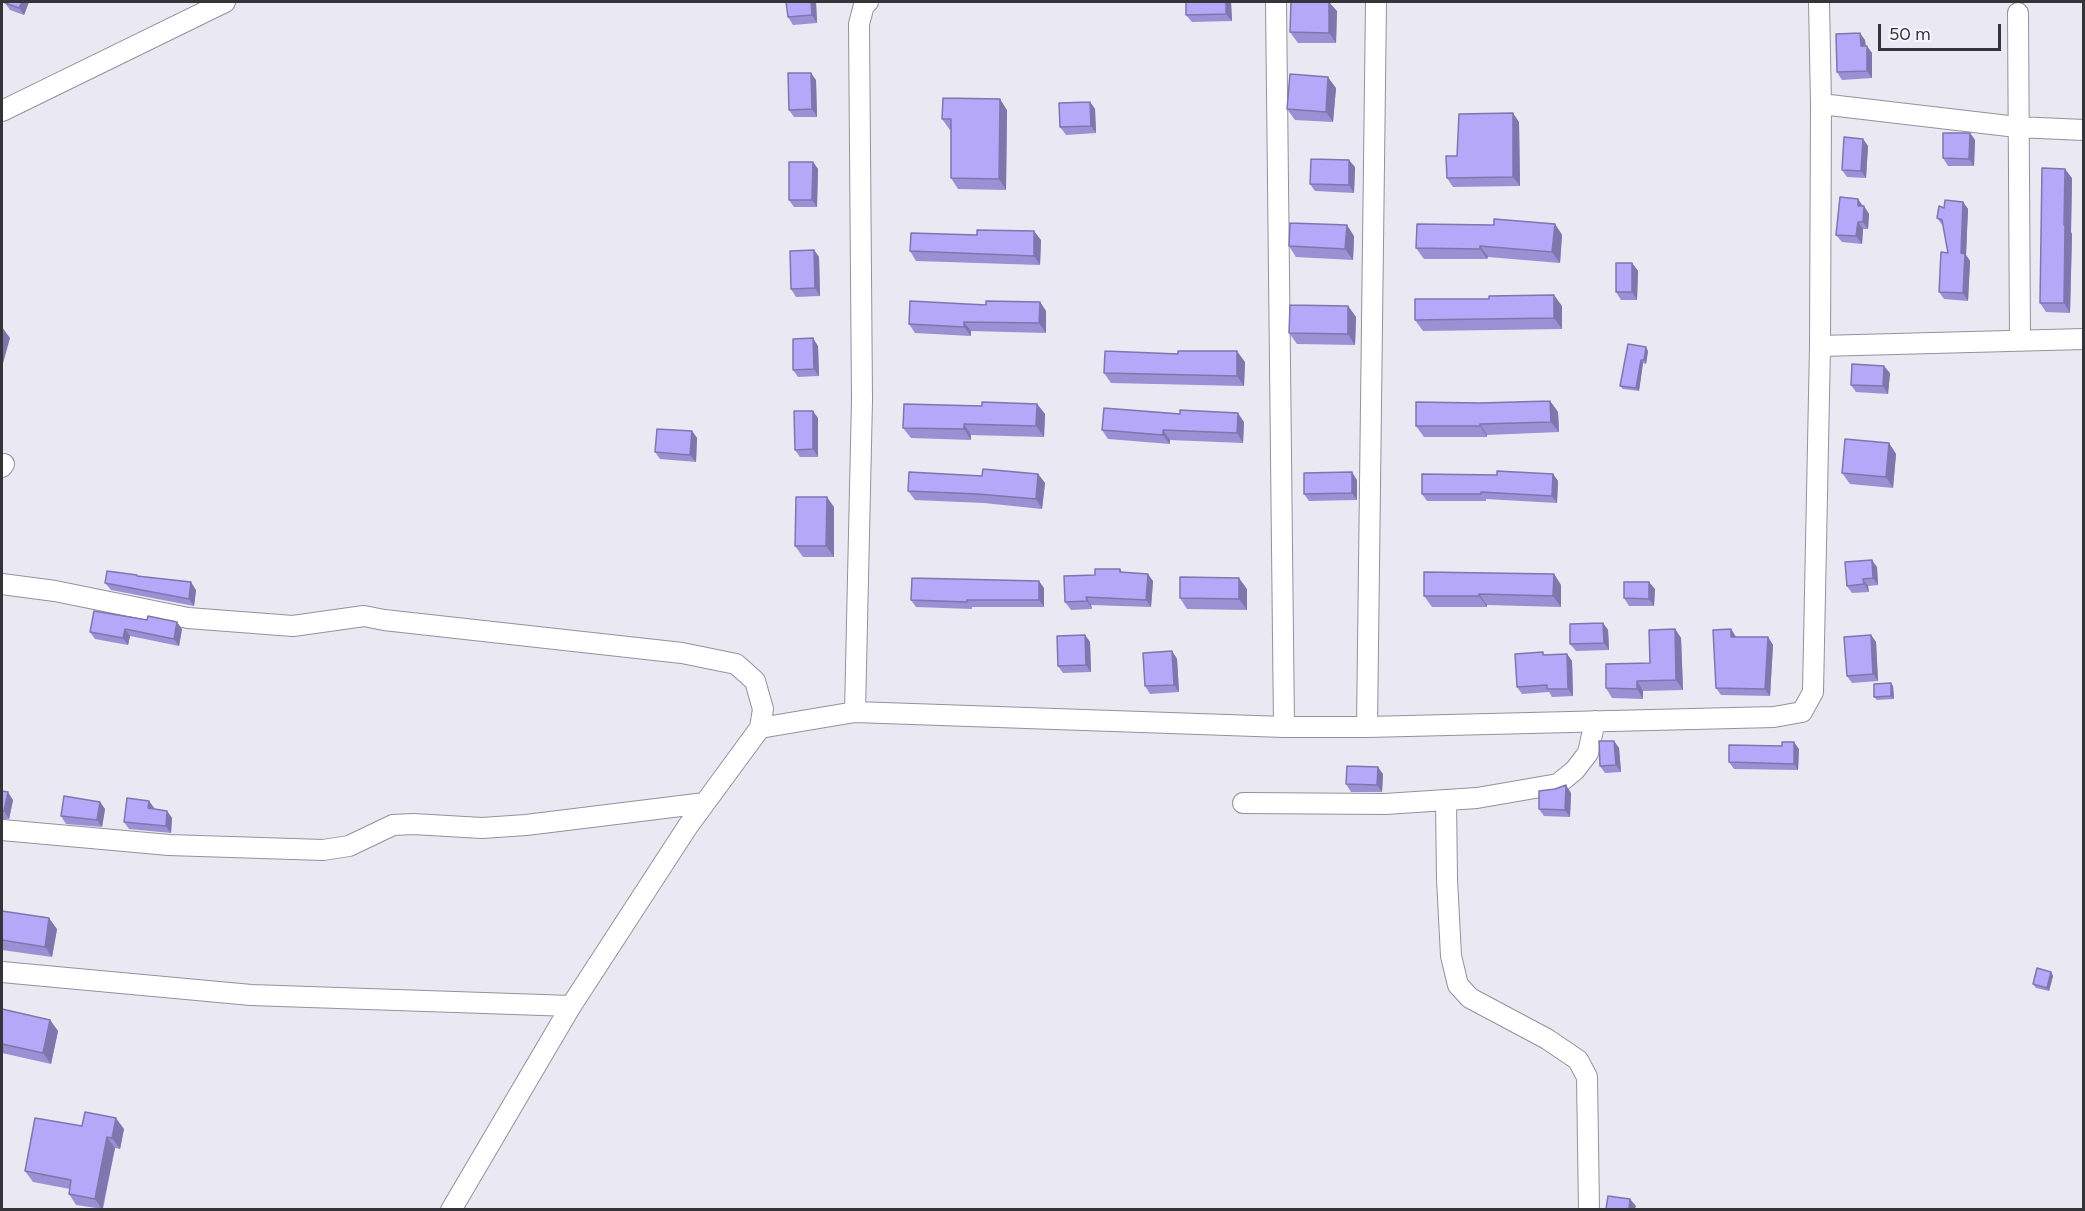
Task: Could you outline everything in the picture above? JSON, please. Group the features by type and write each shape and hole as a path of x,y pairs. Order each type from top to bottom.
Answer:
{"street":[{"path":"2,111 225,2"},
{"path":"855,712 862,399 859,24 864,5 868,2"},
{"path":"1276,2 1284,727"},
{"path":"1367,727 1376,2"},
{"path":"760,728 855,712 1284,727 1774,717 1802,712 1813,692 1820,346 1819,2"},
{"path":"2018,13 2020,339"},
{"path":"1821,104 2017,127 2084,130"},
{"path":"1820,346 2084,339"},
{"path":"2,584 56,591 188,618 293,626 364,616 682,652 736,664 755,681 763,709 760,728 705,803 571,1006 451,1209"},
{"path":"1243,803 1385,804 1477,798 1558,784 1575,770 1588,753 1595,721"},
{"path":"1446,800 1451,956 1458,985 1470,998 1547,1039 1578,1060 1587,1077 1589,1209"},
{"path":"2,830 169,845 323,850 349,846 393,825 493,827 705,803"},
{"path":"2,972 251,995 571,1006"}],"building":[{"path":"5,2 22,2 19,8"},
{"path":"786,2 811,2 812,15 788,17"},
{"path":"1186,2 1226,2 1226,14 1186,15"},
{"path":"1291,2 1329,2 1329,33 1290,32"},
{"path":"1860,33 1861,46 1867,46 1867,71 1837,72 1836,34"},
{"path":"788,73 811,73 812,109 789,110"},
{"path":"1290,74 1328,77 1326,112 1287,109"},
{"path":"943,98 1000,99 999,179 951,178 951,119 942,119"},
{"path":"1090,102 1091,126 1060,127 1059,103"},
{"path":"1513,113 1513,177 1447,178 1446,156 1457,156 1459,114"},
{"path":"1943,133 1970,133 1969,159 1943,158"},
{"path":"1844,137 1863,139 1861,171 1842,170"},
{"path":"1311,159 1349,160 1349,185 1310,184"},
{"path":"789,162 813,162 812,200 789,200"},
{"path":"2042,168 2065,169 2064,303 2040,303"},
{"path":"1840,197 1858,199 1858,206 1864,206 1863,222 1858,222 1856,236 1836,235"},
{"path":"1945,200 1963,202 1961,253 1965,254 1963,293 1939,292 1941,252 1948,253 1942,220 1937,218 1939,206 1944,208"},
{"path":"1494,219 1555,224 1552,252 1480,246 1480,249 1416,248 1417,224 1494,225"},
{"path":"1290,223 1347,225 1345,249 1289,246"},
{"path":"977,230 1034,231 1034,256 910,251 911,233 977,235"},
{"path":"814,250 815,288 791,289 790,251"},
{"path":"1616,263 1632,263 1632,292 1616,292"},
{"path":"1554,295 1554,318 1415,320 1415,299 1489,299 1489,296"},
{"path":"910,301 986,305 986,301 1040,302 1039,323 964,322 964,327 909,324"},
{"path":"1290,305 1348,306 1348,334 1289,333"},
{"path":"813,338 814,369 793,370 793,339"},
{"path":"1628,344 1646,347 1636,388 1620,386"},
{"path":"1105,351 1178,354 1178,351 1237,351 1237,376 1104,373"},
{"path":"1852,364 1884,366 1883,386 1851,385"},
{"path":"1550,401 1551,422 1480,424 1480,426 1416,426 1416,402"},
{"path":"982,402 1037,404 1036,426 964,424 964,429 903,428 904,404 982,406"},
{"path":"1104,408 1180,414 1180,410 1238,413 1237,433 1163,430 1163,435 1102,430"},
{"path":"794,411 813,411 813,449 795,450"},
{"path":"657,429 692,431 690,455 655,452"},
{"path":"1845,439 1889,443 1886,477 1842,473"},
{"path":"983,469 1038,474 1036,499 908,491 909,472 982,476"},
{"path":"1497,471 1553,474 1552,496 1481,492 1481,494 1422,494 1422,474 1497,475"},
{"path":"1352,472 1352,493 1304,494 1304,473"},
{"path":"796,497 827,497 826,546 795,546"},
{"path":"1872,560 1873,578 1863,579 1864,584 1847,586 1845,562"},
{"path":"1095,569 1120,569 1120,572 1148,574 1146,600 1086,597 1087,601 1065,602 1064,576 1095,575"},
{"path":"107,571 191,582 189,599 105,583"},
{"path":"1424,572 1554,574 1553,596 1479,594 1479,596 1424,596"},
{"path":"1180,577 1239,578 1239,599 1180,598"},
{"path":"912,578 1039,581 1039,600 967,600 967,602 911,600"},
{"path":"1624,582 1649,582 1649,599 1624,598"},
{"path":"94,611 147,620 148,616 177,622 174,639 125,629 123,638 90,632"},
{"path":"1603,623 1604,643 1570,644 1570,624"},
{"path":"1675,629 1676,680 1637,681 1637,689 1606,688 1606,664 1650,663 1649,630"},
{"path":"1731,629 1731,637 1768,637 1765,689 1716,688 1713,630"},
{"path":"1085,635 1086,665 1058,666 1057,636"},
{"path":"1871,635 1873,674 1847,676 1844,637"},
{"path":"1172,651 1174,685 1145,686 1143,653"},
{"path":"1543,652 1543,655 1567,654 1568,689 1547,689 1547,685 1517,687 1515,654"},
{"path":"1891,683 1891,696 1874,697 1874,684"},
{"path":"1599,741 1614,741 1616,765 1600,766"},
{"path":"1782,742 1794,742 1794,764 1729,762 1729,745 1782,746"},
{"path":"1347,766 1378,767 1377,785 1346,784"},
{"path":"1566,785 1565,810 1539,809 1539,791"},
{"path":"2,791 8,792 2,812"},
{"path":"64,796 100,802 97,820 61,816"},
{"path":"127,798 149,801 148,808 167,811 166,826 124,822"},
{"path":"2,911 49,918 45,947 2,940"},
{"path":"2037,968 2051,972 2047,988 2033,984"},
{"path":"2,1009 50,1020 43,1053 2,1044"},
{"path":"85,1112 116,1118 112,1138 107,1137 95,1199 69,1194 71,1180 25,1171 35,1118 82,1126"},
{"path":"1608,1196 1630,1199 1629,1209 1606,1209"}]}
